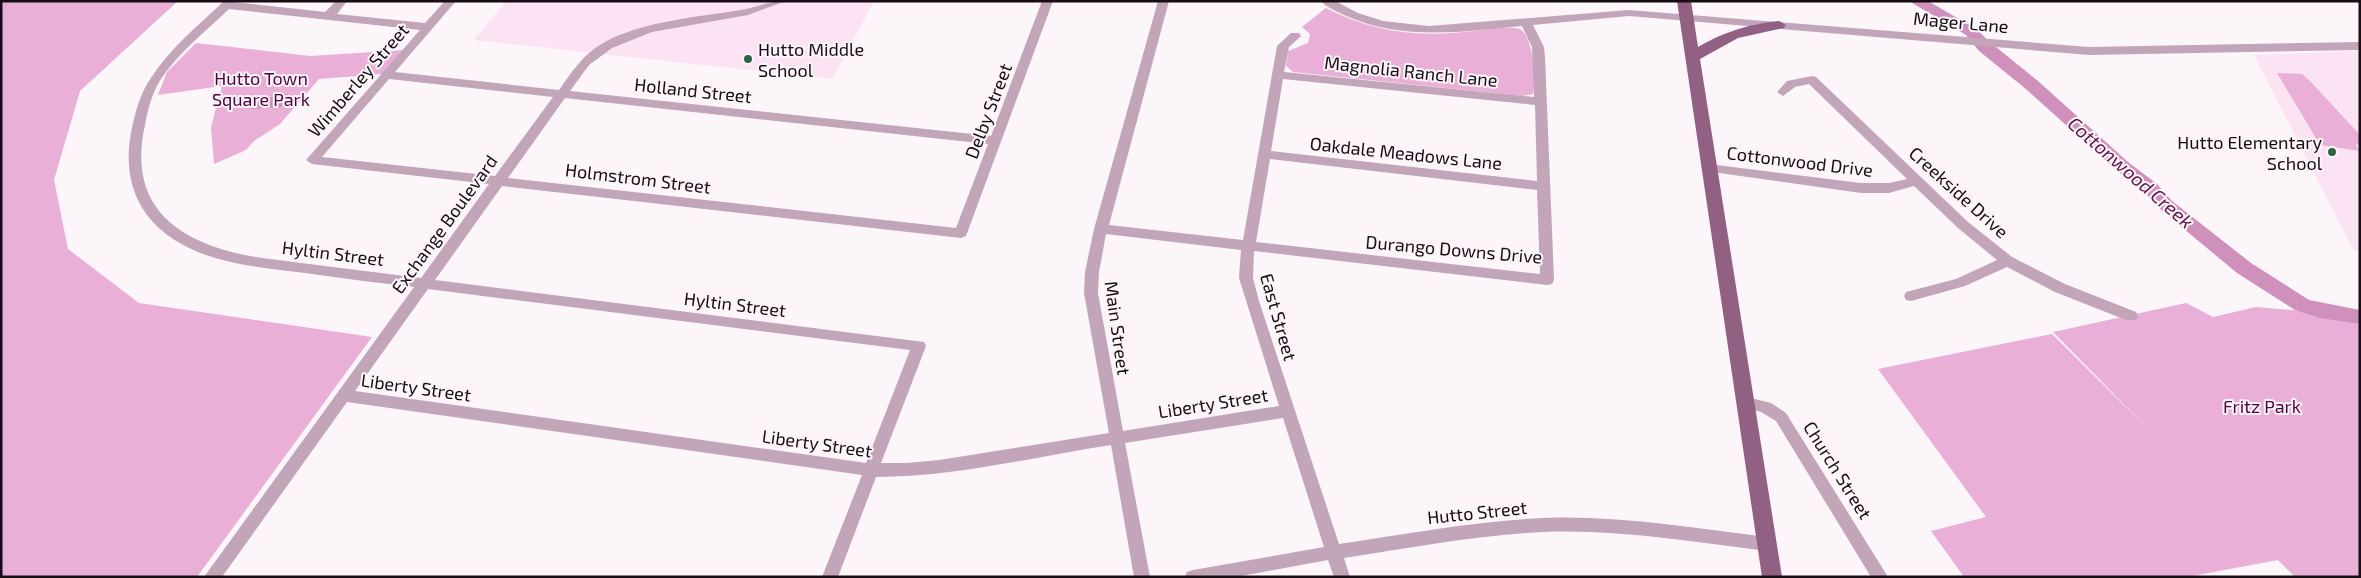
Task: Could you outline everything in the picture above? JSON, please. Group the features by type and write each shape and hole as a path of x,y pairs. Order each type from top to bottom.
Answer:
{"main road":[{"path":"1684,1 1747,403 1772,577"},
{"path":"1692,58 1707,47 1735,32 1779,25"}],"street":[{"path":"328,16 342,1"},
{"name":"Wimberley Street","path":"312,160 450,1"},
{"name":"Exchange Boulevard","path":"212,577 585,62 608,45 650,30 748,12 782,1"},
{"name":"Delby Street","path":"961,234 1048,1"},
{"name":"Main Street","path":"1142,577 1091,293 1092,272 1101,229 1164,1"},
{"name":"Mager Lane","path":"1326,1 1346,14 1368,21 1419,30 1629,13 2089,51 2146,53 2259,46 2360,46"},
{"path":"229,3 328,16 428,26"},
{"name":"Hyltin Street","path":"229,3 165,66 154,81 141,111 133,153 135,182 147,209 171,232 210,251 278,265 920,346 873,470"},
{"name":"Durango Downs Drive","path":"1101,229 1548,280 1538,46 1526,22"},
{"name":"East Street","path":"1295,36 1283,46 1248,247 1246,278 1287,411 1342,577"},
{"name":"Holland Street","path":"386,75 996,141"},
{"name":"Magnolia Ranch Lane","path":"1278,75 1541,102"},
{"name":"Creekside Drive","path":"1783,92 1791,84 1812,80 1963,225 2007,261 2060,288 2131,316"},
{"name":"Oakdale Meadows Lane","path":"1264,154 1545,186"},
{"name":"Holmstrom Street","path":"312,160 961,234"},
{"name":"Cottonwood Drive","path":"1709,168 1860,188 1889,188 1916,181"},
{"path":"1911,296 1949,288 1985,274 2007,261"},
{"name":"Liberty Street","path":"343,395 873,470 906,470 939,466 1116,436 1287,411"},
{"name":"Church Street","path":"1747,403 1763,405 1774,410 1782,417 1880,577"},
{"path":"830,577 873,470"},
{"name":"Hutto Street","path":"1193,577 1334,552 1489,529 1545,525 1636,528 1767,544"}],"shaded area":[{"name":"Hutto Middle School","path":"506,1 874,1 833,79 474,40"},
{"name":"Hutto Elementary School","path":"2360,51 2360,253 2353,249 2254,55"},
{"path":"283,94 288,94 281,107 249,109 256,98 281,97"}],"green space":[{"path":"1,1 178,1 80,91 54,180 68,249 139,303 372,337 197,577 1,577"},
{"path":"1326,8 1359,22 1393,31 1410,33 1445,33 1499,28 1520,29 1525,34 1533,59 1533,94 1522,96 1293,72 1286,66 1288,51 1308,43 1310,34 1302,27"},
{"name":"Hutto Town Square Park","path":"196,43 310,56 405,50 383,74 319,79 280,124 254,141 246,150 214,164 211,127 222,86 158,95 167,72"},
{"path":"2277,73 2302,74 2310,81 2360,135 2360,142 2356,145 2359,151 2320,145"},
{"name":"Fritz Park","path":"2186,303 2213,317 2256,307 2360,316 2360,577 2295,577 2278,560 2187,577 1964,577 1931,531 1986,517 1878,369 2052,334 2147,428 2053,332"}],"waterway":[{"name":"Cottonwood Creek","path":"1916,1 1971,32 1985,47 2032,85 2122,166 2151,188 2166,205 2244,268 2302,305 2320,311 2360,317"}],"place":[{"name":"Hutto Middle School","path":"748,59"},
{"name":"Hutto Elementary School","path":"2332,152"}]}
